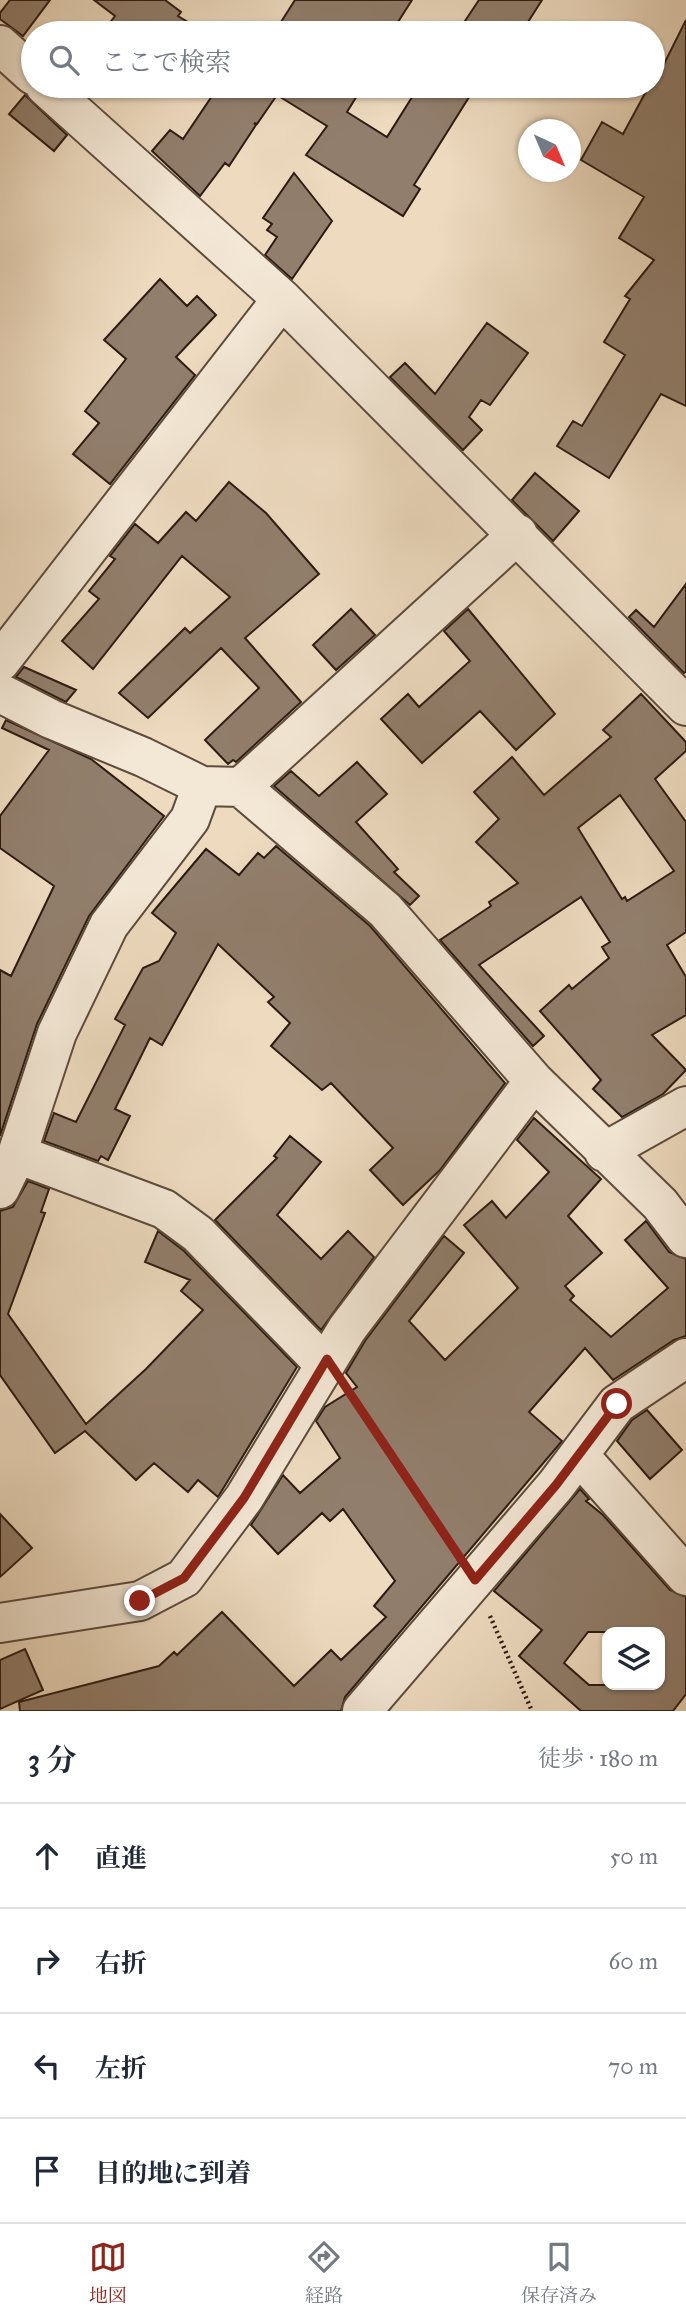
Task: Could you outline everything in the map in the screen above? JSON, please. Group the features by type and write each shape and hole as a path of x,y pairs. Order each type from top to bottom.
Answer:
{"street":[{"path":"0,45 21,64"},
{"path":"58,98 282,299 686,706"},
{"path":"0,662 282,299"},
{"path":"241,787 518,534"},
{"path":"0,693 51,719 143,757 202,786 241,787 385,910 534,1081 604,1153 660,1204 686,1238"},
{"path":"0,1189 17,1154 57,1033 109,925 190,819 202,786"},
{"path":"0,1623 140,1601 184,1578 244,1498 325,1361 534,1081"},
{"path":"604,1153 686,1106"},
{"path":"17,1154 164,1209 198,1234 325,1361"},
{"path":"362,1711 579,1455 617,1404 686,1357"},
{"path":"579,1455 686,1576"}],"path":[{"path":"325,1361 475,1580 532,1711"}],"building":[{"path":"10,0 50,0 34,21 21,21 21,35 0,19 0,13"},
{"path":"94,0 165,0 181,12 178,16 186,21 111,21 115,16"},
{"path":"295,0 412,0 399,21 282,21"},
{"path":"479,0 542,0 529,21 465,21"},
{"path":"686,20 686,406 661,394 609,478 557,446 573,421 582,426 625,355 604,342 630,299 625,296 654,260 619,238 644,197 581,160 602,122 623,134 642,98 665,98 665,62"},
{"path":"22,98 28,98 67,135 54,151 9,114"},
{"path":"211,98 275,98 257,124 254,123 256,125 229,166 225,163 200,196 152,151 170,130 183,139"},
{"path":"282,98 356,98 347,112 387,137 411,98 468,98 414,185 420,189 403,216 306,155 327,126"},
{"path":"294,173 332,221 292,279 265,255 277,237 267,230 272,224 263,218"},
{"path":"160,279 187,306 197,296 216,315 176,357 195,375 110,484 73,454 99,423 85,411 126,359 104,340"},
{"path":"487,323 528,353 490,405 481,400 469,417 482,430 463,450 390,377 405,363 435,394"},
{"path":"535,473 579,511 553,541 512,500"},
{"path":"229,482 266,513 319,574 245,638 301,702 236,762 233,760 228,764 205,740 259,688 221,648 148,718 119,693 185,628 190,633 230,597 182,556 93,669 62,641 99,599 89,591 115,559 110,556 135,524 158,543 186,512 196,521"},
{"path":"686,584 684,673 629,617 636,610 654,627"},
{"path":"351,609 375,635 336,670 313,645"},
{"path":"468,609 555,714 516,750 480,711 422,763 381,719 408,694 419,707 470,661 444,631"},
{"path":"24,667 76,690 66,702 16,677"},
{"path":"641,694 686,742 686,751 655,779 686,822 686,932 667,945 686,977 686,1015 652,1035 686,1070 663,1094 622,1117 593,1089 601,1080 540,1011 569,985 572,989 609,958 602,947 610,942 581,897 479,965 544,1036 533,1046 440,940 491,906 489,902 518,883 476,842 499,819 474,792 512,757 544,795 611,737 603,730","holes":["620,795 674,871 627,901 625,897 622,899 578,828"]},
{"path":"6,720 91,759 164,816 89,916 37,1024 0,1136 0,970 11,976 54,886 0,848 0,816 49,750 2,728"},
{"path":"357,762 387,794 356,822 398,869 394,872 419,896 410,905 274,786 291,771 319,796"},
{"path":"276,846 370,926 505,1083 440,1170 403,1205 370,1170 393,1148 331,1083 322,1090 271,1046 290,1023 268,1002 274,997 218,944 162,1045 150,1038 115,1109 130,1116 108,1160 101,1156 98,1161 44,1141 54,1113 76,1122 125,1025 115,1019 143,968 159,961 176,933 152,913 206,849 239,875 258,853 264,858"},
{"path":"534,1118 601,1179 568,1216 602,1253 565,1286 574,1296 570,1300 611,1337 668,1288 625,1240 646,1221 669,1252 686,1259 686,1336 674,1340 613,1380 585,1348 529,1412 562,1441 345,1697 341,1711 20,1711 19,1702 159,1666 174,1652 177,1655 222,1612 294,1686 331,1650 341,1660 386,1617 374,1606 395,1581 343,1509 330,1521 322,1513 278,1554 251,1525 283,1475 300,1493 340,1458 316,1421 325,1407 357,1387 346,1373 365,1341 444,1236 464,1253 409,1321 445,1360 518,1288 464,1225 492,1201 506,1218 549,1172 517,1140"},
{"path":"290,1136 321,1162 277,1215 321,1259 348,1231 374,1257 321,1330 215,1220 277,1158 274,1156"},
{"path":"28,1181 49,1189 41,1212 45,1213 8,1314 86,1424 146,1369 203,1310 181,1291 190,1280 145,1262 158,1231 184,1251 297,1367 218,1497 198,1480 188,1492 154,1463 136,1480 85,1431 55,1453 0,1375 0,1211 13,1207"},
{"path":"647,1410 682,1450 650,1479 617,1441 632,1420"},
{"path":"580,1489 589,1499 586,1501 603,1515 670,1590 686,1597 686,1694 673,1711 581,1711 519,1656 542,1630 494,1591"},
{"path":"0,1514 32,1548 0,1577"},
{"path":"25,1649 43,1690 0,1709 0,1660"}],"route":[{"path":"140,1601 184,1578 244,1498 327,1359 475,1580 556,1485 617,1404"}]}
